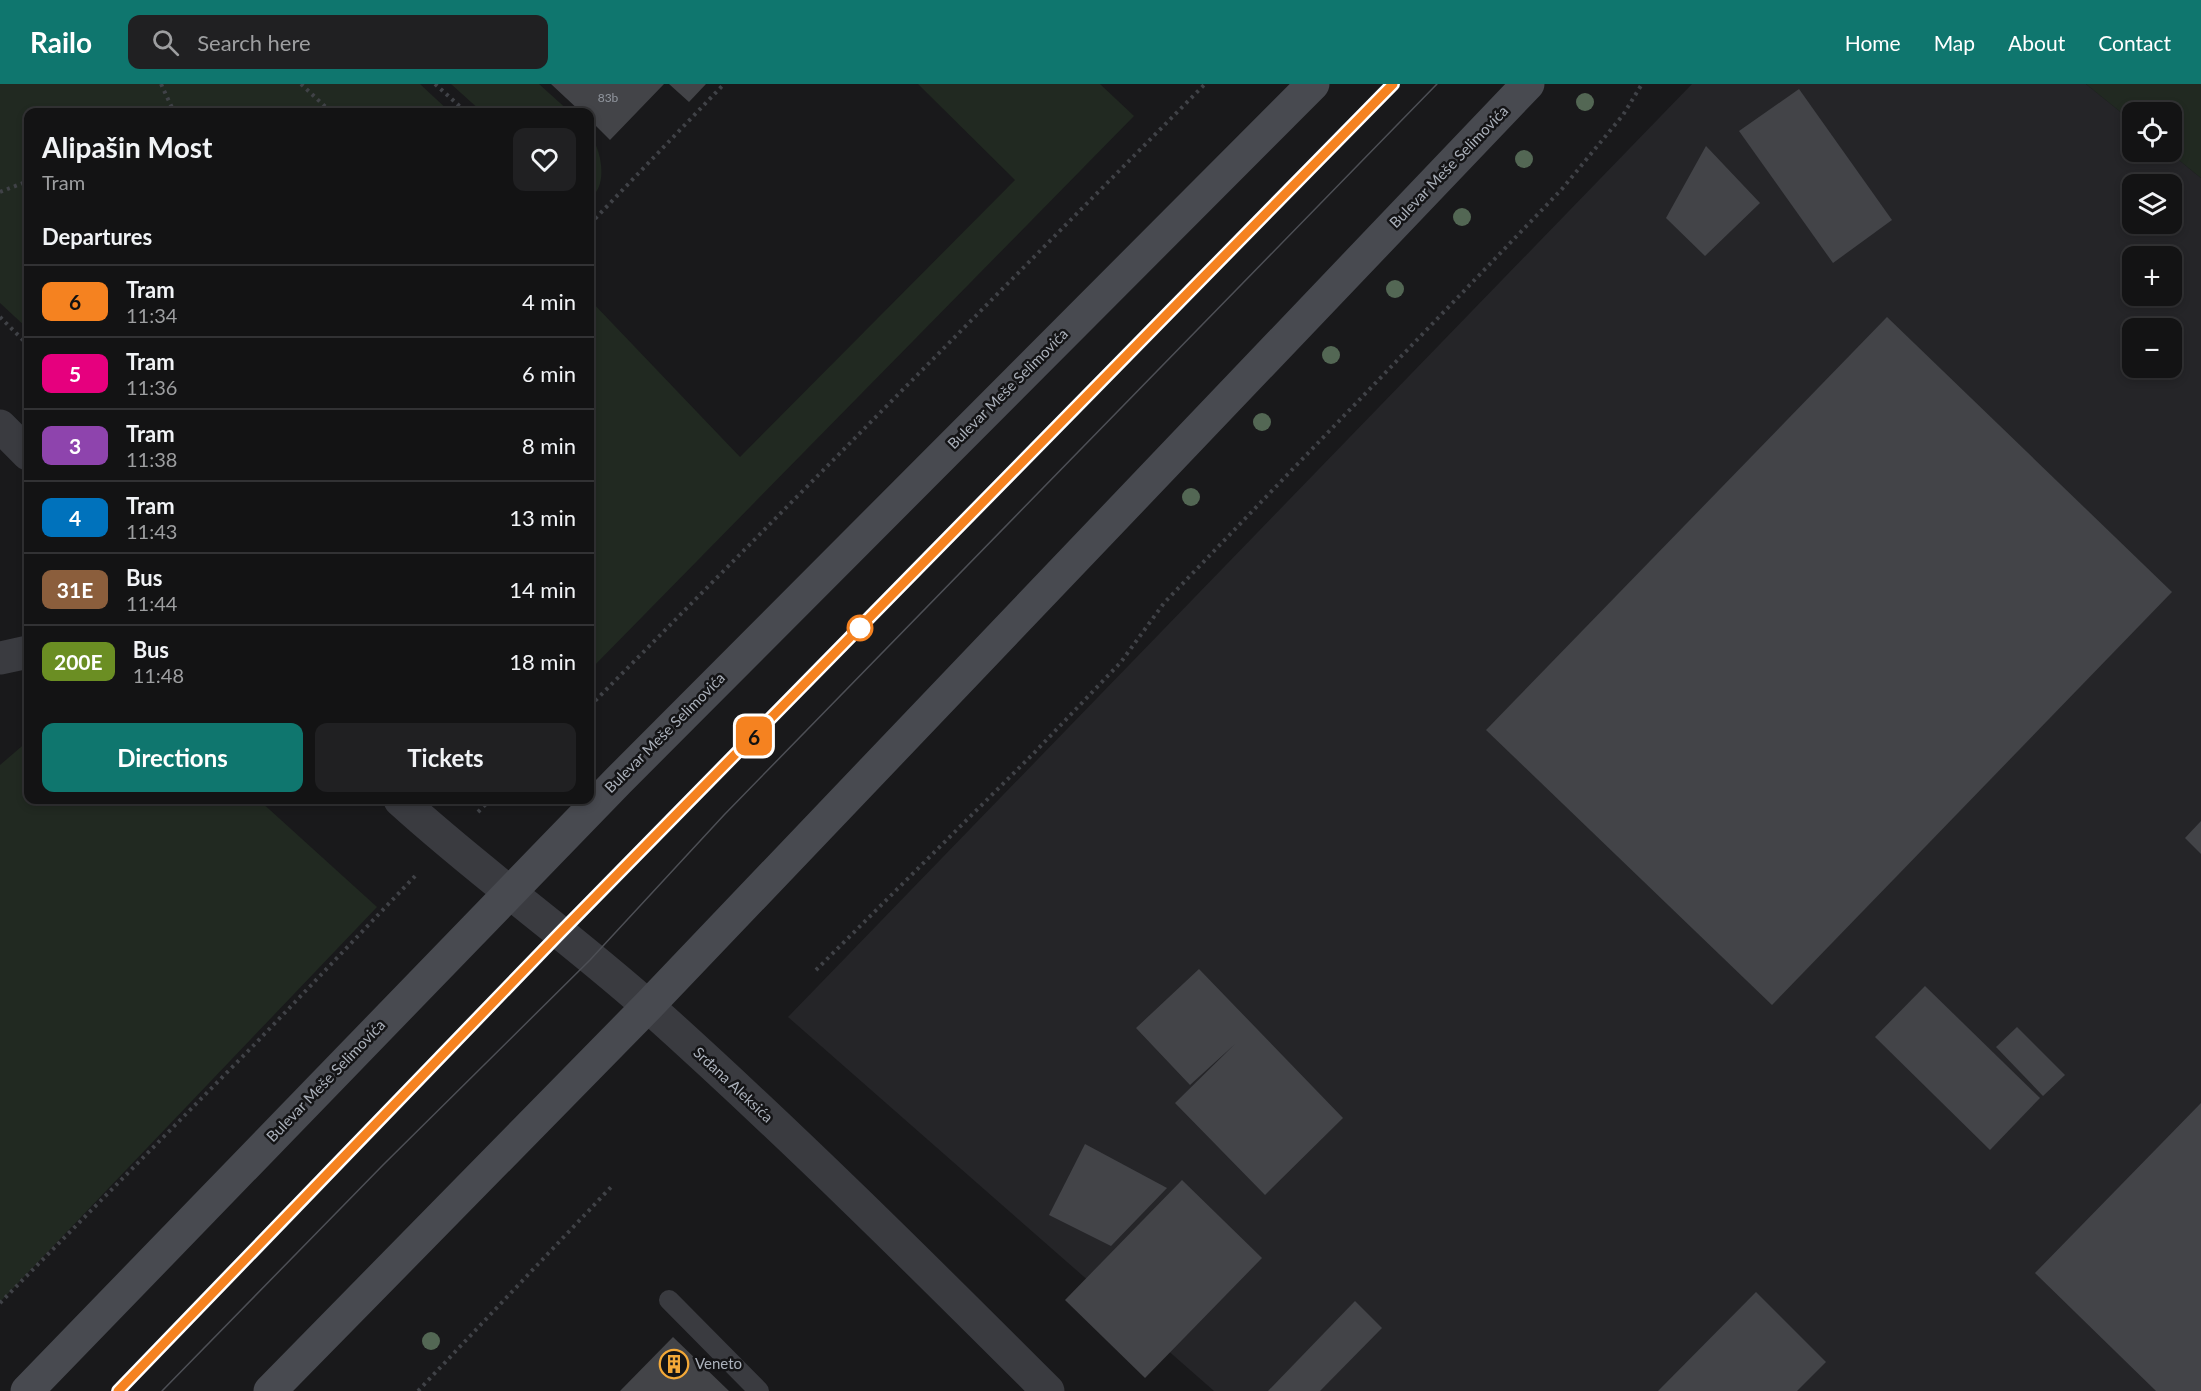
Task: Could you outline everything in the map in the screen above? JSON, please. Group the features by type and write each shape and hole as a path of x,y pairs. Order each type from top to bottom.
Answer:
{"main road":[{"name":"Bulevar Meše Selimovića","path":"27,1391 618,780 1313,84"},
{"name":"Bulevar Meše Selimovića","path":"270,1391 648,1006 1528,84"}],"street":[{"path":"0,426 24,450"},
{"path":"0,658 24,653"},
{"name":"Srđana Aleksića","path":"404,804 447,843 648,1006 761,1110 1048,1391"}],"lane":[{"path":"669,1300 759,1391"}],"path":[{"path":"161,84 172,108"},
{"path":"302,84 327,108"},
{"path":"435,84 462,108"},
{"path":"594,220 724,84"},
{"path":"594,702 1205,84"},
{"path":"816,970 1034,754 1120,662 1164,603 1562,189 1623,115 1642,84"},
{"path":"0,192 24,183"},
{"path":"0,317 24,341"},
{"path":"0,1303 247,1053 486,804"},
{"path":"418,1391 614,1185"}],"shaded area":[{"path":"0,84 420,84 446,108 24,108 24,325 0,303"},
{"path":"451,84 539,84 566,108 478,108"},
{"path":"918,84 1100,84 1134,116 594,666 594,304 740,457 1015,180"},
{"path":"1692,84 2086,84 2122,113 2122,162 2181,162 2201,178 2201,1391 1214,1391 788,1017"},
{"path":"2086,84 2201,84 2201,178 2181,162 2182,102 2122,102 2122,113"},
{"path":"594,141 601,167 600,185 594,194"},
{"path":"24,744 24,804 263,804 377,907 0,1302 0,765"}],"building":[{"path":"551,84 664,84 610,140 594,124 594,108 577,108"},
{"path":"669,84 706,84 689,102"},
{"path":"1799,89 1892,220 1833,263 1739,131"},
{"path":"1706,146 1760,203 1705,256 1666,218"},
{"path":"1887,317 2172,592 1772,1005 1486,730"},
{"path":"2201,821 2201,854 2185,838"},
{"path":"1199,969 1343,1118 1265,1195 1175,1103 1235,1044 1190,1085 1136,1028"},
{"path":"1925,986 2040,1098 1990,1150 1875,1037"},
{"path":"2017,1027 2065,1075 2043,1096 1996,1047"},
{"path":"2201,1103 2201,1391 2156,1391 2035,1273"},
{"path":"1085,1144 1167,1188 1111,1246 1049,1215"},
{"path":"1182,1180 1262,1258 1145,1378 1065,1300"},
{"path":"1756,1292 1826,1362 1797,1391 1658,1391"},
{"path":"1355,1301 1382,1328 1320,1391 1268,1391"},
{"name":"Veneto","path":"673,1337 729,1391 620,1391"}],"tram line":[{"path":"118,1391 559,934 1393,84"},
{"name":"6","path":"118,1391 559,934 1393,84"},
{"path":"162,1391 383,1165 590,960 724,815 1437,84"}],"place":[{"name":"Veneto","path":"674,1364"}]}
